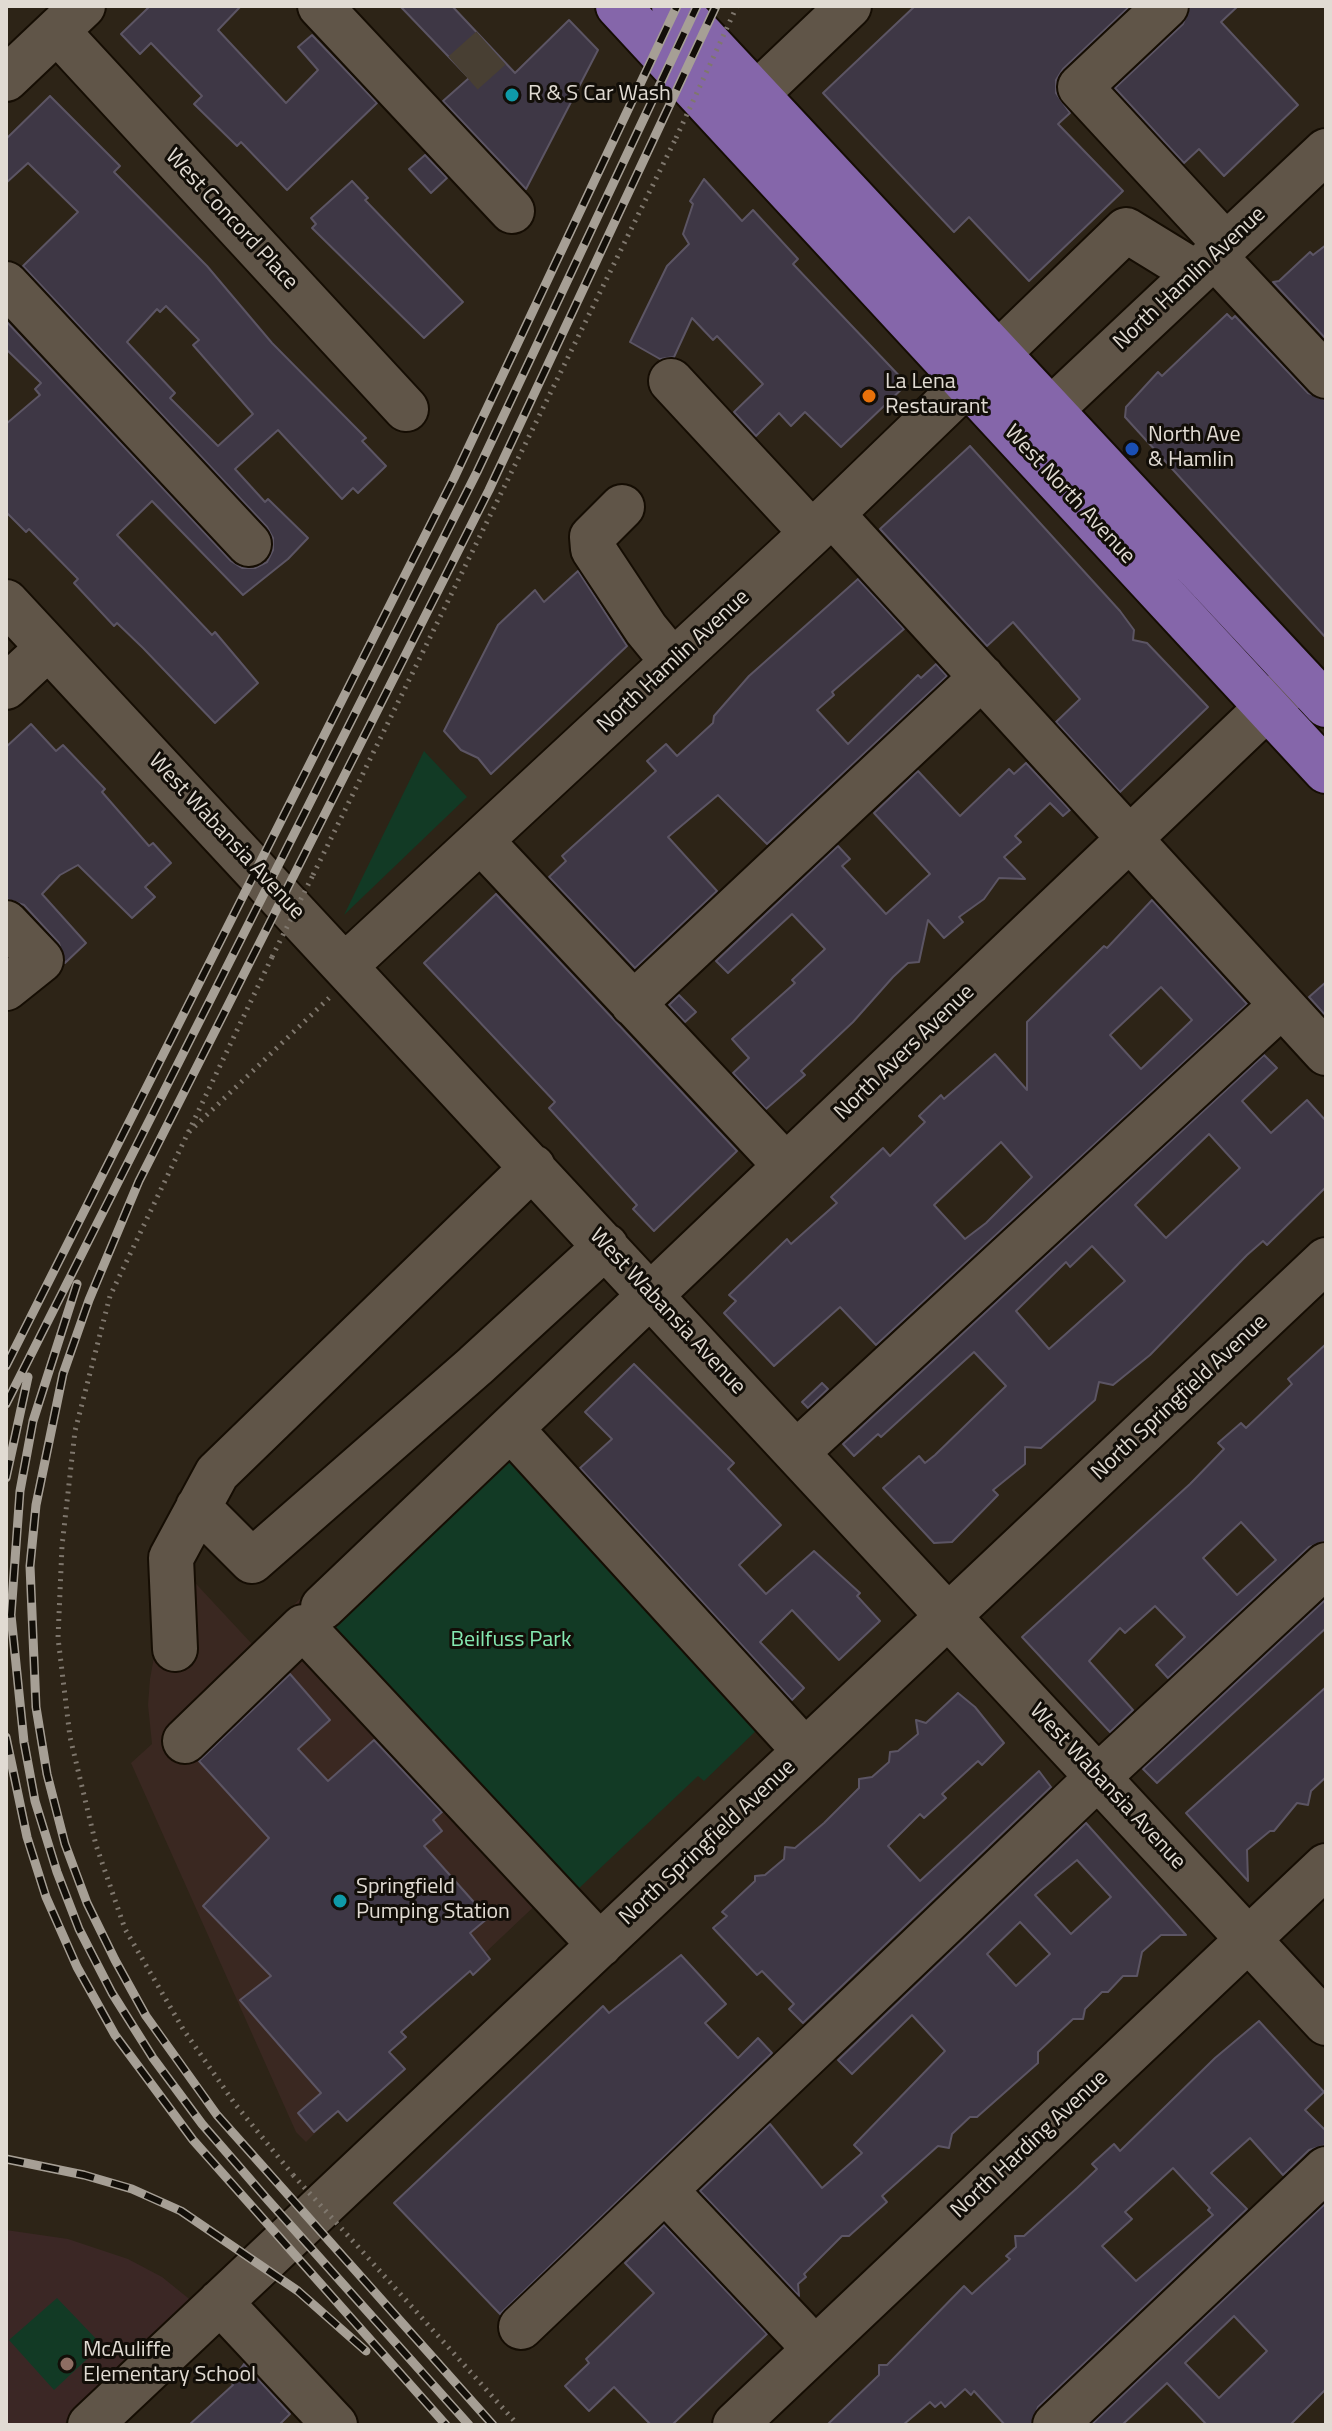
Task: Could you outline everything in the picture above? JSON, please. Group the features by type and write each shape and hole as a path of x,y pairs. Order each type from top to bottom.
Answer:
{"main road":[{"name":"West North Avenue","path":"618,6 741,108 998,354 1313,691"},
{"name":"West North Avenue","path":"674,6 741,108 966,384 1324,765"}],"street":[{"path":"320,6 512,211"},
{"path":"741,108 849,6"},
{"path":"1166,6 1080,87 1212,258 1326,376"},
{"path":"6,79 70,18"},
{"name":"West Concord Place","path":"70,18 406,409"},
{"name":"North Hamlin Avenue","path":"1018,440 1326,151"},
{"name":"North Hamlin Avenue","path":"350,970 1126,230 1212,258"},
{"path":"6,284 249,544"},
{"path":"671,381 982,677 1326,1053"},
{"path":"622,507 592,537 593,549 646,629 673,662"},
{"name":"West Wabansia Avenue","path":"6,602 1326,2023"},
{"path":"6,687 48,648"},
{"path":"633,1004 982,677"},
{"name":"North Avers Avenue","path":"323,1607 1267,707 1313,691"},
{"path":"482,842 786,1166"},
{"path":"6,923 41,960 6,988"},
{"path":"797,1452 1282,1005"},
{"path":"175,1649 171,1558 217,1473 533,1167"},
{"path":"198,1507 252,1561 429,1407 606,1246"},
{"name":"North Springfield Avenue","path":"90,2425 1326,1260"},
{"path":"511,1429 805,1751"},
{"path":"521,2327 1098,1777 1326,1565"},
{"path":"185,1741 303,1627 600,1945"},
{"name":"North Harding Avenue","path":"735,2425 1326,1866"},
{"path":"1055,2425 1326,2169"},
{"path":"665,2190 815,2349"},
{"path":"220,2302 335,2425"}],"path":[{"path":"272,957 676,138 737,6"},
{"path":"185,1135 350,970"},
{"path":"293,2175 518,2425"}],"shaded area":[{"name":"Springfield Pumping Station","path":"172,1558 252,1644 300,1599 563,1879 485,1953 490,1959 473,1975 469,1971 402,2032 406,2037 389,2052 405,2069 347,2121 337,2111 306,2142 296,2132 131,1763 152,1744 148,1705 150,1679"},
{"name":"McAuliffe Elementary School","path":"6,2230 68,2239 128,2259 162,2277 193,2302 63,2425 6,2425"}],"green space":[{"path":"424,751 467,797 344,915"},
{"name":"Beilfuss Park","path":"507,1451 761,1726 704,1781 698,1776 575,1892 323,1624"},
{"path":"57,2298 102,2345 54,2390 9,2340"}],"building":[{"path":"150,6 241,6 218,30 286,103 318,70 298,47 312,35 377,103 287,190 241,142 237,146 194,104 202,96 151,43 140,54 121,34"},
{"name":"R & S Car Wash","path":"400,6 452,6 515,73 569,20 598,50 526,189 443,101 469,78"},
{"path":"915,6 1130,6 1063,69 1056,80 1056,93 1070,113 1058,124 1123,191 1029,281 969,217 954,232 823,93"},
{"path":"1190,6 1238,6 1221,22 1298,105 1224,176 1199,149 1184,163 1115,88 1183,24"},
{"path":"50,96 120,166 114,172 207,266 272,343 366,438 362,441 386,466 358,493 353,488 342,499 278,430 235,469 265,502 268,499 308,538 288,559 243,595 152,501 117,535 212,635 215,632 258,683 215,723 117,623 114,626 74,583 78,579 29,529 26,532 6,512 6,424 40,395 35,389 41,383 6,349 6,321 231,561 242,568 255,568 267,562 273,550 273,538 267,527 23,266 78,212 28,163 6,183 6,139","holes":["166,306 199,340 193,345 253,414 218,446 170,398 175,393 127,342 157,309 160,312"]},
{"path":"425,155 447,178 431,193 409,169"},
{"path":"704,179 742,221 753,210 798,259 793,264 907,384 841,447 805,412 791,426 779,413 756,436 734,412 763,384 717,336 713,340 692,318 674,357 660,359 630,342 667,266 689,244 683,234 693,204 690,201"},
{"path":"352,181 368,198 365,200 463,302 424,338 312,228 316,224 311,218"},
{"path":"1326,245 1326,339 1273,282 1279,281 1310,252 1313,255"},
{"path":"1227,314 1232,319 1235,316 1308,393 1326,400 1326,638 1125,417 1126,407 1158,372 1162,376"},
{"path":"970,446 1120,611 1134,630 1133,640 1147,643 1208,707 1120,792 1056,722 1080,699 1013,622 987,646 880,529"},
{"path":"578,571 627,646 491,774 478,758 461,750 444,731 498,625 535,590 544,602"},
{"path":"858,579 904,629 832,692 834,695 817,710 848,744 918,675 921,678 936,664 947,676 767,844 718,795 668,837 717,891 635,968 549,877 566,861 562,856 656,771 647,761 666,744 677,756 713,723 714,716 749,676"},
{"path":"31,724 56,751 63,745 105,789 102,792 149,846 153,843 171,863 145,887 155,897 132,918 78,865 60,875 42,894 86,943 65,963 59,943 24,905 6,899 6,747"},
{"path":"1026,763 1070,810 1063,816 1050,803 1015,836 1021,842 1004,857 1025,879 999,878 984,899 959,917 963,922 944,938 928,920 919,962 908,963 893,977 853,1022 801,1071 805,1075 766,1109 733,1073 749,1058 732,1039 795,983 792,980 825,949 792,914 728,973 716,961 838,846 850,859 842,866 886,914 930,874 874,813 918,771 960,816 1009,769 1014,774"},
{"path":"496,894 737,1151 654,1231 633,1209 637,1205 549,1108 555,1102 424,963"},
{"path":"1152,900 1247,1004 876,1345 840,1307 774,1366 724,1313 736,1301 729,1295 787,1239 791,1244 837,1203 831,1197 883,1148 890,1156 925,1122 919,1116 941,1095 944,1099 995,1054 1027,1090 1027,1022 1104,946 1107,948","holes":["1161,987 1192,1020 1141,1069 1110,1035","1001,1142 1032,1177 986,1223 965,1239 934,1205"]},
{"path":"1326,982 1326,1016 1309,997"},
{"path":"679,995 696,1012 685,1022 669,1005"},
{"path":"1264,1055 1277,1068 1242,1101 1271,1133 1307,1100 1326,1121 1326,1187 1267,1245 1263,1241 1247,1255 1150,1355 1113,1385 1099,1382 1095,1400 1041,1448 1025,1447 1025,1464 993,1490 998,1495 952,1542 934,1543 883,1488 919,1456 925,1463 935,1455 1006,1386 974,1352 881,1437 878,1434 854,1456 843,1444","holes":["1209,1134 1240,1168 1166,1238 1135,1205","1092,1246 1125,1281 1049,1349 1016,1311 1066,1262 1070,1267"]},
{"path":"1326,1344 1326,1541 1309,1547 1168,1678 1156,1665 1185,1637 1155,1606 1125,1633 1120,1628 1089,1661 1133,1710 1110,1732 1022,1637 1190,1484 1224,1449 1218,1443 1241,1423 1246,1428 1292,1384 1288,1379","holes":["1241,1522 1276,1560 1237,1595 1203,1558"]},
{"path":"634,1364 734,1463 728,1469 781,1525 739,1565 766,1594 814,1551 860,1593 857,1596 880,1621 839,1660 792,1610 760,1642 804,1688 792,1700 580,1468 612,1439 585,1412"},
{"path":"822,1383 828,1389 808,1408 802,1402"},
{"path":"1326,1599 1326,1628 1157,1783 1143,1769"},
{"name":"Springfield Pumping Station","path":"290,1674 330,1720 298,1749 328,1781 374,1740 442,1812 433,1820 442,1831 424,1846 488,1918 470,1933 490,1959 473,1975 470,1971 401,2032 406,2037 389,2052 405,2069 347,2121 338,2111 314,2132 298,2113 321,2093 240,2000 271,1976 203,1906 269,1838 199,1761"},
{"path":"1326,1687 1326,1777 1311,1791 1308,1805 1297,1803 1274,1831 1247,1850 1248,1881 1186,1813"},
{"path":"958,1693 975,1707 1004,1743 982,1765 978,1761 942,1794 946,1798 924,1818 920,1814 888,1846 920,1881 1039,1771 1051,1787 803,2023 789,2009 794,2004 762,1971 757,1975 713,1928 727,1916 722,1912 755,1881 755,1876 765,1875 784,1859 785,1847 795,1848 859,1788 859,1779 872,1777 889,1762 890,1752 898,1751 918,1734 916,1720 926,1723"},
{"path":"1086,1823 1186,1935 1161,1935 1142,1952 1137,1976 1123,1976 1108,1992 1102,1992 1085,2009 1083,2019 1073,2019 1038,2052 1038,2063 977,2117 970,2117 952,2134 949,2148 938,2146 882,2196 887,2202 849,2236 842,2236 804,2274 806,2277 798,2284 799,2296 700,2191 770,2124 822,2188 862,2153 854,2145 945,2051 912,2015 852,2074 838,2060","holes":["1077,1860 1111,1897 1071,1934 1035,1895","1020,1922 1050,1954 1016,1986 987,1954"]},
{"path":"681,1955 726,2004 705,2023 738,2058 758,2038 772,2053 500,2314 394,2203 603,2006 609,2013"},
{"path":"1259,2021 1324,2092 1305,2110 1326,2131 1326,2145 1309,2150 1283,2175 1250,2138 1211,2173 1247,2209 1038,2407 1031,2425 1005,2425 974,2391 971,2395 965,2389 945,2407 941,2402 935,2407 930,2402 903,2425 827,2425 879,2375 879,2365 887,2365 964,2286 972,2294 1010,2259 1006,2256 1016,2247 1015,2236 1024,2236 1077,2188 1097,2169 1092,2164 1114,2144 1120,2151 1215,2058","holes":["1173,2168 1210,2208 1208,2210 1213,2215 1136,2281 1102,2246 1132,2219 1125,2212"]},
{"path":"1326,2203 1326,2389 1290,2425 1207,2425 1167,2383 1122,2425 1091,2425","holes":["1234,2316 1267,2351 1219,2398 1185,2363"]},
{"path":"664,2225 767,2334 672,2425 651,2425 614,2387 589,2411 565,2386 589,2363 586,2359 654,2293 625,2263"},
{"path":"244,2364 290,2414 279,2425 189,2425 233,2385 231,2382"}],"tunnel":[{"path":"463,73 491,48"}],"railway":[{"path":"6,1366 454,478 677,6"},
{"path":"6,1404 477,472 697,6"},
{"path":"493,2425 217,2115 146,2016 115,1960 87,1903 65,1844 47,1774 36,1707 30,1566 36,1505 63,1374 89,1300 139,1181 489,490 716,6"},
{"path":"77,1284 33,1421 20,1491 11,1615 24,1742 35,1801 57,1872 79,1929 112,1993 153,2058 202,2124 469,2425"},
{"path":"6,1478 28,1377"},
{"path":"6,1737 27,1837 46,1897 77,1967 115,2035 193,2140 446,2425"},
{"path":"6,2159 84,2175 132,2189 181,2211 298,2291 366,2351"}],"place":[{"name":"R & S Car Wash","path":"512,95"},
{"name":"La Lena Restaurant","path":"869,396"},
{"name":"North Ave & Hamlin","path":"1132,449"},
{"name":"Springfield Pumping Station","path":"340,1901"},
{"name":"McAuliffe Elementary School","path":"67,2364"}]}
